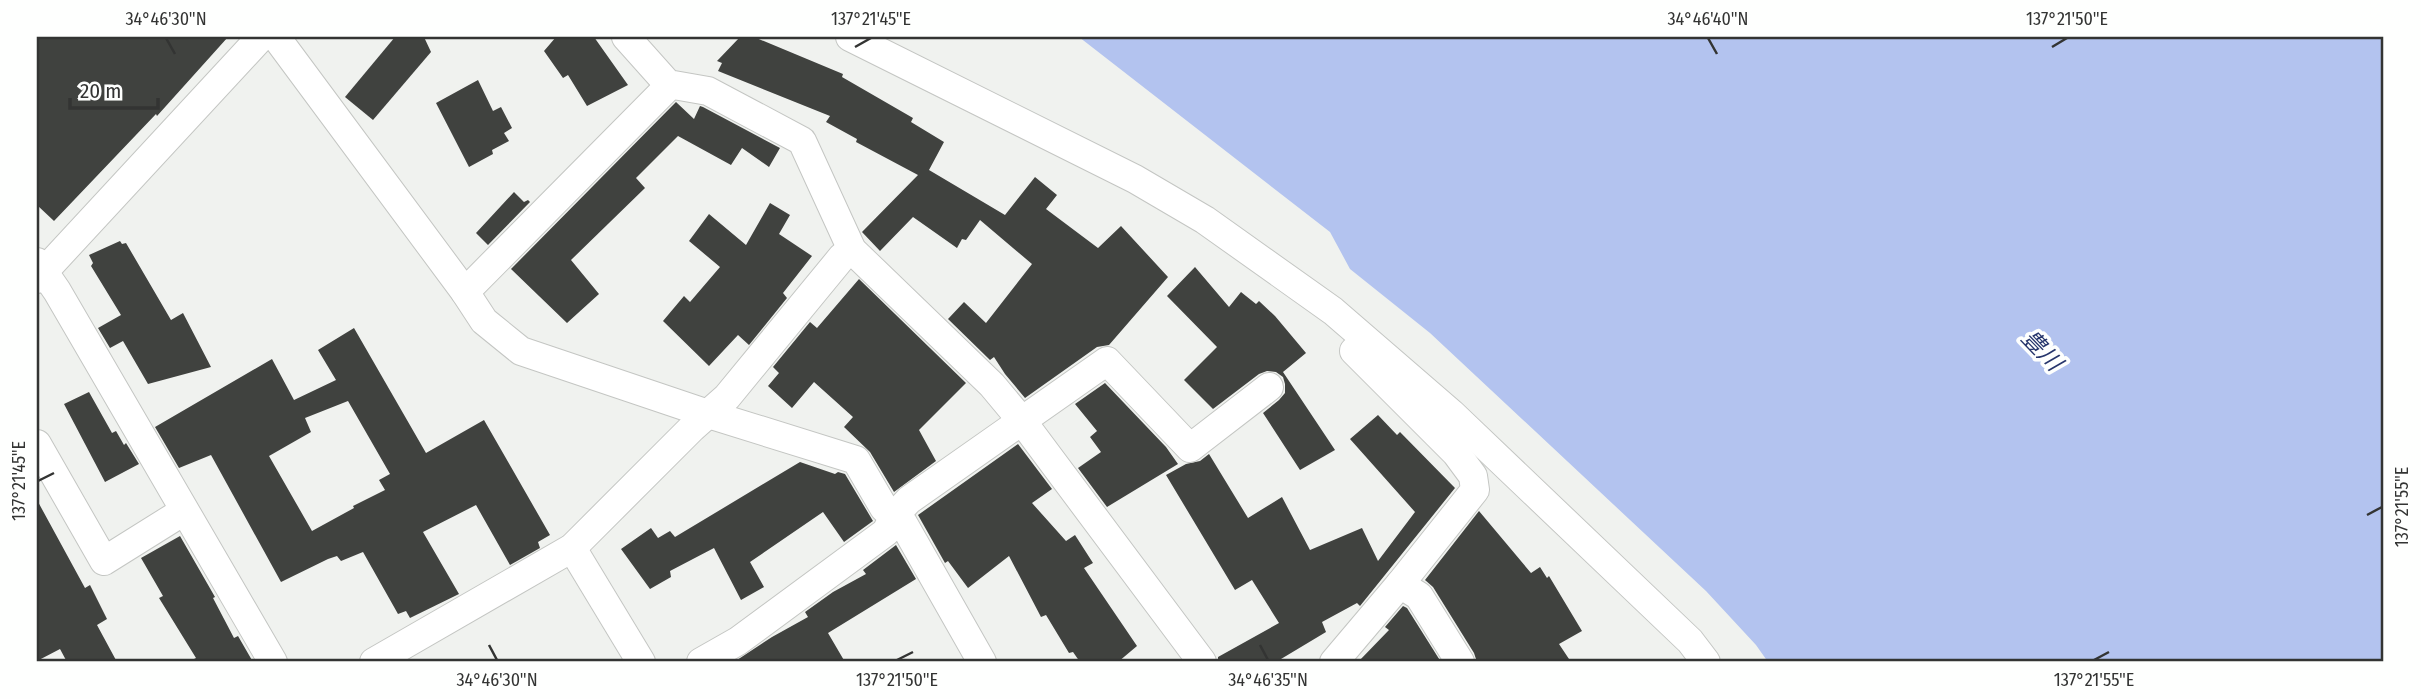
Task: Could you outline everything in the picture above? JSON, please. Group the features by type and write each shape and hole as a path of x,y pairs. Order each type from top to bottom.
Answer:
{"street":[{"path":"261,37 39,271 273,662"},
{"path":"276,37 484,321 520,351 856,460 884,508 903,523 982,662"},
{"path":"626,37 668,84 708,91 802,141 852,250 992,384 1202,662"},
{"path":"850,37 1135,180 1205,220 1333,311 1451,413 1690,641 1706,662"},
{"path":"465,292 558,200 668,84"},
{"path":"374,662 572,548 727,397 842,257 852,250"},
{"path":"1333,311 1347,344 1456,453 1473,476 1475,489 1469,500 1334,662"},
{"path":"701,662 738,641 886,532 894,516 909,500 1107,360 1190,448 1269,387"},
{"path":"37,444 104,561 184,511"},
{"path":"572,548 642,662"},
{"path":"1400,584 1419,596 1460,662"}],"water":[{"name":"豊川","path":"1079,37 2384,37 2384,662 1768,662 1756,645 1706,591 1430,333 1350,269 1330,232"}],"building":[{"path":"37,37 228,37 157,116 156,114 54,221 37,205"},
{"path":"395,37 424,37 431,52 373,120 345,97"},
{"path":"556,37 594,37 628,85 587,106 568,75 563,78 544,51"},
{"path":"740,37 754,37 843,74 842,77 913,118 911,122 944,142 929,170 1005,215 1035,177 1057,195 1046,209 1098,248 1121,226 1168,277 1109,345 1097,347 1025,398 994,357 990,360 948,319 964,302 986,323 1032,264 980,220 957,248 913,217 880,251 862,232 918,175 856,142 857,139 826,122 830,116 718,71 722,63 717,61"},
{"path":"478,80 493,111 501,107 512,128 504,133 509,141 492,150 493,154 469,167 436,103"},
{"path":"676,102 694,119 700,106 703,107 780,148 769,167 742,148 731,165 678,136 636,178 645,188 571,260 599,294 567,323 511,269"},
{"path":"514,192 524,202 530,202 488,245 476,233"},
{"path":"770,203 790,215 779,234 812,256 783,293 787,298 749,345 738,335 709,366 663,321 684,296 690,302 720,267 689,241 709,214 746,245"},
{"path":"120,241 122,244 126,243 171,320 183,313 211,367 148,384 123,341 110,348 98,328 121,315 91,266 93,263 89,255"},
{"path":"1195,267 1229,307 1241,292 1256,304 1259,301 1306,353 1283,372 1335,450 1300,470 1263,413 1285,393 1283,377 1276,372 1259,374 1213,409 1184,380 1217,347 1167,296"},
{"path":"859,279 966,383 919,430 936,461 894,492 870,452 844,427 853,417 814,382 792,408 768,386 779,373 773,367 810,322 817,328"},
{"path":"354,328 426,453 484,420 550,535 538,542 540,548 510,565 476,505 423,532 459,594 410,618 406,611 398,614 363,552 341,561 337,556 328,559 281,582 211,455 179,468 155,427 272,359 294,400 336,380 318,350","holes":["348,401 390,474 379,480 385,490 312,531 269,456 311,432 305,418"]},
{"path":"1105,383 1166,447 1178,464 1107,507 1078,468 1101,452 1090,437 1097,431 1075,404"},
{"path":"89,392 112,433 116,431 139,464 105,482 64,404"},
{"path":"1378,415 1397,435 1400,432 1455,488 1360,606 1357,603 1322,622 1326,632 1276,662 1218,662 1218,657 1279,623 1252,580 1235,590 1166,475 1186,464 1200,461 1209,454 1248,518 1282,497 1310,550 1362,528 1378,561 1415,512 1350,439"},
{"path":"1018,444 1052,489 1032,503 1066,541 1075,535 1093,563 1084,568 1137,646 1118,662 1080,662 1073,652 1069,653 1046,615 1041,617 1009,556 968,588 948,561 945,563 918,515"},
{"path":"800,462 835,474 845,474 873,521 844,542 823,512 750,562 764,587 741,600 714,548 670,571 671,577 650,589 621,549 651,528 658,538 670,531 675,537"},
{"path":"37,500 85,588 90,585 107,619 97,625 117,662 67,662 60,649 37,661"},
{"path":"1479,511 1531,573 1540,567 1547,578 1549,576 1582,631 1559,644 1571,662 1477,662 1433,587 1425,580"},
{"path":"180,536 215,597 213,598 234,638 238,636 253,662 188,662 196,658 159,598 163,596 141,558"},
{"path":"896,545 916,579 828,633 845,662 734,662 808,617 805,612 833,592 866,574 863,570"},
{"path":"1403,606 1407,608 1441,662 1358,662 1389,630 1385,627"}]}
